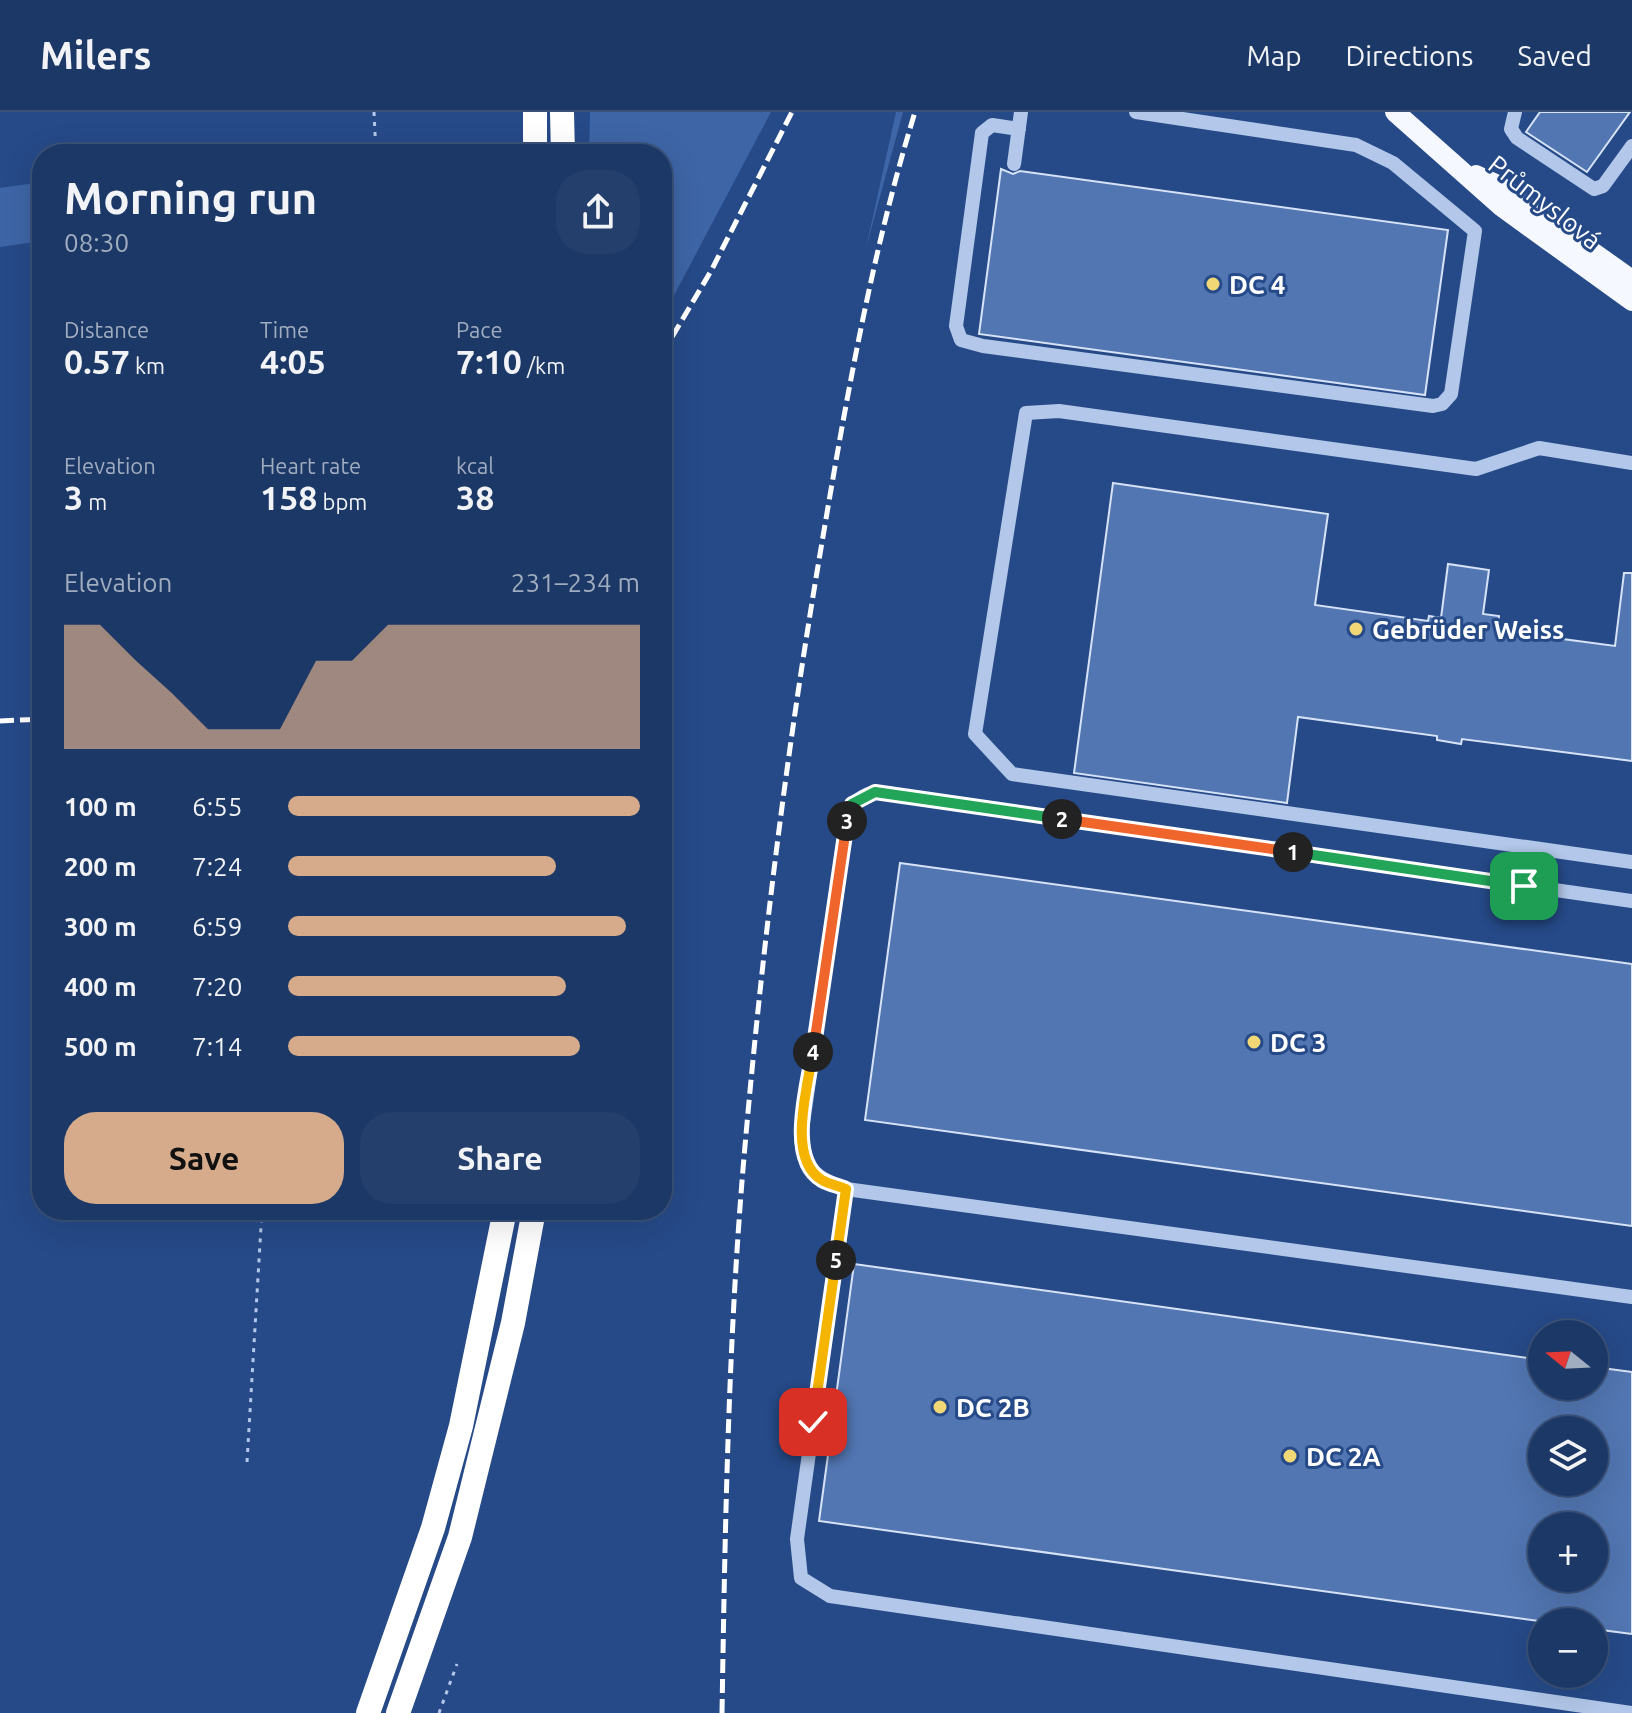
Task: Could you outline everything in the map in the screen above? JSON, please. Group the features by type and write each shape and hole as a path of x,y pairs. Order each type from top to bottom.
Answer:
{"highway":[{"path":"535,112 535,144"},
{"path":"562,112 563,144"},
{"path":"368,1713 433,1528 449,1470 486,1314 503,1220"},
{"path":"398,1713 460,1537 513,1323 532,1220"}],"main road":[{"name":"Průmyslová","path":"1395,112 1502,207 1632,301"},
{"name":"Průmyslová","path":"1464,172 1498,185 1632,280"}],"lane":[{"path":"1014,164 1021,112"},
{"path":"1019,129 992,125 982,133 956,326 961,340 983,346 1433,406 1447,401 1451,394 1475,231 1393,163 1356,145 1136,112"},
{"path":"1511,114 1511,129 1517,138 1594,189 1603,186 1632,146"},
{"path":"1632,463 1539,448 1476,469 1059,411 1026,413 975,734 1012,774 1632,862"},
{"path":"1632,901 875,792 863,795 852,804 846,825 801,1137 805,1161 820,1179 846,1189 1632,1297"},
{"path":"846,1189 797,1539 801,1578 830,1596 1631,1713"}],"path":[{"path":"374,112 376,144"},
{"path":"247,1462 261,1220"},
{"path":"439,1713 457,1664"}],"shaded area":[{"path":"590,112 771,112 672,299 672,144 589,144"},
{"path":"896,112 903,112 866,248"},
{"path":"371,142 371,144 266,144"},
{"path":"32,183 32,242 0,247 0,188"}],"building":[{"path":"1540,112 1630,112 1587,172 1526,132"},
{"name":"DC 4","path":"1001,169 1013,174 1020,171 1448,230 1425,395 979,334"},
{"path":"1113,483 1328,514 1315,605 1428,621 1429,616 1441,618 1448,564 1489,570 1483,614 1499,616 1498,625 1510,627 1510,632 1615,646 1624,573 1632,573 1632,761 1462,739 1461,744 1437,740 1437,736 1298,717 1287,803 1074,773"},
{"name":"DC 3","path":"900,863 1632,964 1632,1226 865,1120"},
{"name":"DC 2A","path":"854,1264 1528,1358 1528,1400 1608,1400 1608,1369 1632,1372 1632,1634 1608,1631 1608,1608 1528,1608 1528,1619 819,1521"}],"railway":[{"path":"672,337 711,271 792,112"},
{"path":"722,1713 734,1305 765,944 805,646 847,398 884,226 915,112"},
{"path":"0,721 32,719"}],"place":[{"name":"DC 4","path":"1213,284"},
{"name":"Gebrüder Weiss","path":"1356,629"},
{"name":"DC 3","path":"1254,1042"},
{"name":"DC 2B","path":"940,1407"},
{"name":"DC 2A","path":"1290,1456"}],"route":[{"path":"813,1422 846,1189 820,1179 805,1161 801,1137 846,825 852,804 863,795 875,792 1524,886"}]}
